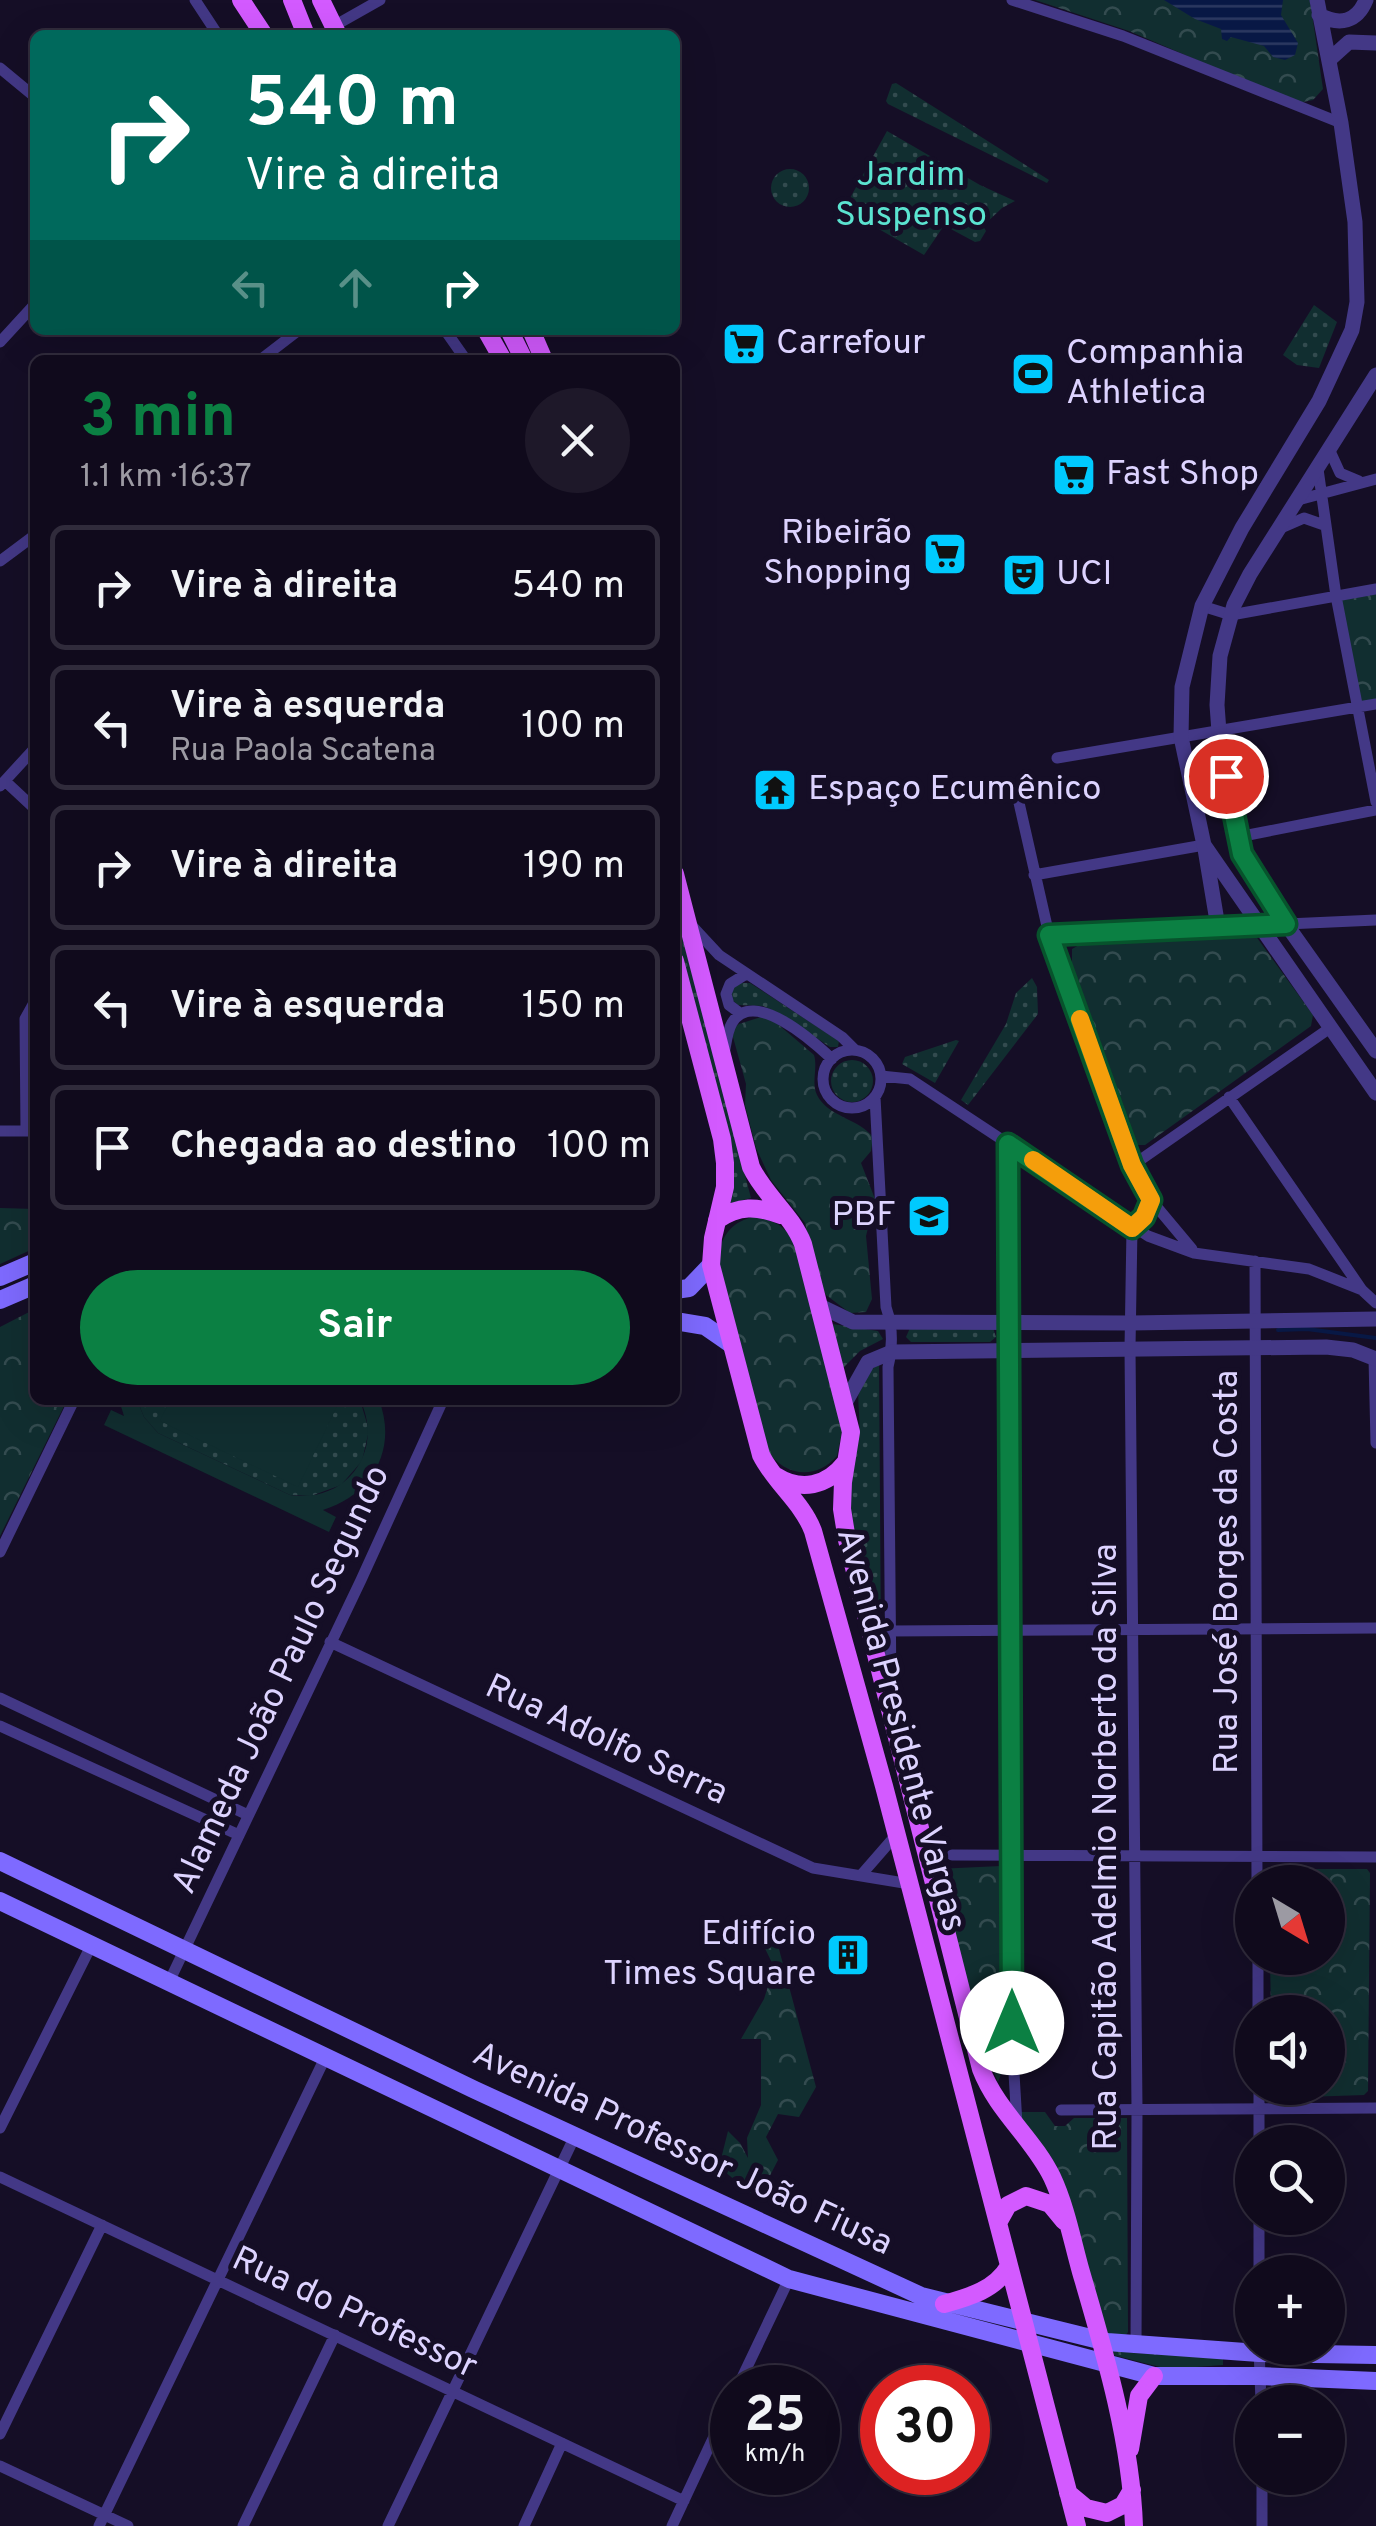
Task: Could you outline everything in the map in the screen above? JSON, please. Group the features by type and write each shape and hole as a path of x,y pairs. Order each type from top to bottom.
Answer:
{"main road":[{"path":"241,0 261,30"},
{"path":"292,0 304,30"},
{"path":"321,0 336,30"},
{"name":"Avenida Presidente Vargas","path":"680,894 750,1167 800,1236 820,1306 851,1432 842,1509 847,1540 982,2069 992,2091 1050,2172 1070,2230 1128,2460 1134,2526"},
{"name":"Avenida Presidente Vargas","path":"682,1017 722,1140 724,1186 711,1266 731,1344 757,1443 771,1473 805,1513 814,1531 1077,2526"},
{"path":"717,1220 751,1207 786,1217"},
{"path":"0,1277 30,1264"},
{"path":"680,1289 689,1288 711,1266"},
{"path":"0,1300 30,1288"},
{"path":"680,1322 706,1326 731,1344"},
{"path":"771,1473 790,1483 811,1485 832,1477 847,1460"},
{"name":"Avenida Professor João Fiusa","path":"0,1861 877,2278 944,2304 1154,2376 1376,2381"},
{"name":"Avenida Professor João Fiusa","path":"0,1901 789,2279 828,2292 1027,2333 1235,2349"},
{"path":"998,2223 1012,2202 1032,2196 1050,2204 1070,2230"},
{"path":"944,2304 986,2289 1009,2266"},
{"name":"Avenida Professor João Fiusa","path":"1345,2355 1376,2355"},
{"path":"1284,2377 1285,2365"},
{"path":"1128,2460 1139,2396 1154,2376"},
{"path":"1068,2493 1090,2510 1106,2513 1123,2505 1132,2490"}],"street":[{"path":"196,0 215,30"},
{"path":"337,30 380,0"},
{"path":"1012,0 1123,36 1341,124"},
{"path":"1318,8 1338,22 1358,15 1372,2"},
{"path":"1218,927 1180,737 1182,686 1202,606 1242,528 1332,378 1352,330 1357,302 1357,248 1341,124 1318,8"},
{"path":"1330,60 1349,42 1376,43"},
{"path":"0,68 30,93"},
{"path":"1357,302 1367,293 1376,292"},
{"path":"0,342 30,309"},
{"path":"266,355 292,335"},
{"path":"1376,375 1250,574 1230,615 1220,656 1217,705 1242,854 1376,1051"},
{"path":"1330,451 1340,473 1370,480"},
{"path":"1318,470 1336,596 1376,802"},
{"path":"1298,500 1370,480"},
{"path":"1278,530 1296,519 1311,519 1324,525"},
{"path":"0,561 30,540"},
{"path":"1202,606 1230,615 1376,589"},
{"path":"1057,758 1376,704"},
{"path":"30,753 2,784 30,805"},
{"path":"1017,794 1049,935 1132,1165 1151,1200 1194,1253"},
{"path":"1238,837 1376,810"},
{"path":"1034,875 1204,845"},
{"path":"1204,845 1376,1093"},
{"path":"686,918 706,943 746,974 873,1059 881,1076 875,1096 886,1307 892,1322 888,1367 892,1716"},
{"path":"1049,935 1376,920"},
{"path":"746,974 730,984 726,994 729,1005 741,1014 769,1013 832,1058"},
{"path":"30,1009 25,1018 30,1112"},
{"path":"722,1063 732,1023 741,1014"},
{"path":"1132,1165 1330,1028"},
{"path":"855,1050 832,1058 823,1075 823,1085 841,1106 860,1107 875,1096"},
{"path":"881,1076 910,1079 1132,1228 1194,1253 1309,1269 1362,1290"},
{"path":"1230,1098 1362,1290 1376,1303"},
{"path":"0,1131 30,1131"},
{"path":"1008,1144 1012,2023 1017,2128"},
{"path":"1132,1228 1144,1217 1151,1200"},
{"name":"Rua Capitão Adelmio Norberto da Silva","path":"1132,1228 1136,2344"},
{"name":"Rua José Borges da Costa","path":"1254,1261 1257,1865"},
{"path":"820,1306 853,1322 1376,1319"},
{"path":"845,1403 868,1362 892,1352 1340,1348 1375,1359 1376,1443"},
{"path":"0,1552 72,1405"},
{"name":"Alameda João Paulo Segundo","path":"168,1982 441,1405"},
{"path":"890,1631 1376,1628"},
{"name":"Rua Adolfo Serra","path":"330,1642 813,1868 910,1884"},
{"path":"0,1698 248,1816"},
{"path":"0,1726 239,1835"},
{"path":"862,1874 896,1835"},
{"path":"952,1856 1376,1857"},
{"path":"0,2128 91,1946"},
{"path":"102,2521 325,2058"},
{"path":"1259,2108 1259,2125"},
{"path":"1061,2110 1376,2108"},
{"path":"388,2526 575,2136"},
{"name":"Rua do Professor","path":"0,2176 684,2501"},
{"path":"0,2434 102,2225"},
{"path":"748,2365 789,2279"},
{"path":"243,2526 334,2335"},
{"path":"1260,2365 1260,2385"},
{"path":"524,2526 562,2444"},
{"path":"672,2526 710,2445"},
{"path":"0,2466 102,2521 128,2526"},
{"path":"1262,2495 1262,2526"}],"green space":[{"path":"1035,0 1310,0 1323,89 1313,100 1298,103 1129,31"},
{"path":"892,84 1049,180 1047,183 888,104"},
{"name":"Jardim Suspenso","path":"887,131 1015,201 983,226 986,231 980,241 943,227 924,255 844,209"},
{"path":"790,169 803,175 809,188 803,201 790,207 777,201 771,188 777,175"},
{"path":"1314,305 1337,322 1319,368 1297,365 1283,355"},
{"path":"1376,589 1376,704 1357,707 1336,596"},
{"path":"680,928 751,1198 731,1203 729,1140 680,950"},
{"path":"1243,930 1255,935 1313,1015 1311,1026 1145,1145 1137,1145 1130,1141 1130,1123 1072,964 1072,949 1081,944 1233,935"},
{"path":"1032,978 1037,987 1038,1014 968,1105 961,1100 1006,1024 1016,993"},
{"path":"750,983 839,1041 838,1047 830,1047 763,1006 738,1005 730,998 733,986"},
{"path":"761,1017 773,1020 814,1055 815,1090 822,1102 873,1137 871,1151 861,1163 875,1199 866,1236 872,1299 866,1312 850,1313 826,1295 805,1223 771,1180 756,1148 745,1105 746,1084 733,1037 739,1024"},
{"path":"959,1041 935,1083 902,1064 905,1057"},
{"path":"852,1060 867,1066 873,1081 867,1096 852,1102 837,1096 831,1081 837,1066"},
{"path":"0,1208 30,1209 30,1250 0,1264"},
{"path":"752,1217 778,1224 796,1244 844,1422 837,1456 810,1472 783,1466 767,1450 717,1262 727,1233"},
{"path":"30,1312 30,1405 65,1405 0,1536 0,1327"},
{"path":"832,1324 878,1331 883,1339 860,1351 843,1368"},
{"path":"910,1328 993,1328 996,1337 990,1342 911,1342 906,1337"},
{"path":"879,1364 881,1639 859,1567 849,1512 859,1433 858,1395 863,1379"},
{"path":"121,1405 139,1405 158,1433 290,1495 310,1496 328,1491 355,1470 364,1455 367,1438 362,1405 380,1405 385,1436 383,1452 367,1482 340,1503 323,1510 336,1517 329,1532 104,1425 111,1410 124,1416"},
{"path":"139,1405 362,1405 369,1430 362,1461 341,1485 311,1496 290,1495 158,1433"},
{"path":"168,1405 338,1405 298,1487 160,1421"},
{"path":"1001,1866 1003,2069 998,2082 983,2046 937,1869"},
{"path":"1345,1869 1367,1869 1368,2091 1364,2095 1345,2096 1345,1995 1271,1995 1270,1975 1345,1975"},
{"path":"756,1930 776,1938 816,2087 799,2117 778,2114 766,2137 778,2160 758,2199 719,2167 728,2131 748,2158 747,2138 761,2105 761,2039 741,2039 764,1999 774,1967"},
{"path":"1019,2112 1045,2112 1055,2126 1065,2126 1074,2118 1127,2118 1128,2332 1121,2342 1111,2338 1105,2329 1057,2166 1027,2129"},
{"path":"1107,2348 1132,2353 1223,2357 1223,2365 1168,2369 1109,2354"}],"water":[{"path":"1164,0 1283,0 1281,15 1298,43 1295,55 1285,60 1273,57 1264,46 1231,37 1227,41 1222,39 1221,29"}],"waterway":[{"path":"1278,1330 1307,1329 1376,1338"}],"slow traffic":[{"path":"1033,1160 1132,1228 1144,1217 1151,1200 1132,1165 1080,1019"}],"place":[{"name":"Carrefour","path":"744,344"},
{"name":"Companhia Athletica","path":"1033,374"},
{"name":"Fast Shop","path":"1074,475"},
{"name":"Ribeirão Shopping","path":"945,554"},
{"name":"UCI","path":"1024,575"},
{"name":"Espaço Ecumênico","path":"775,790"},
{"name":"PBF","path":"929,1216"},
{"name":"Edifício Times Square","path":"848,1955"}],"route":[{"path":"1012,2023 1008,1144 1132,1228 1144,1217 1151,1200 1132,1165 1049,935 1286,924 1242,854 1226,776"}]}
